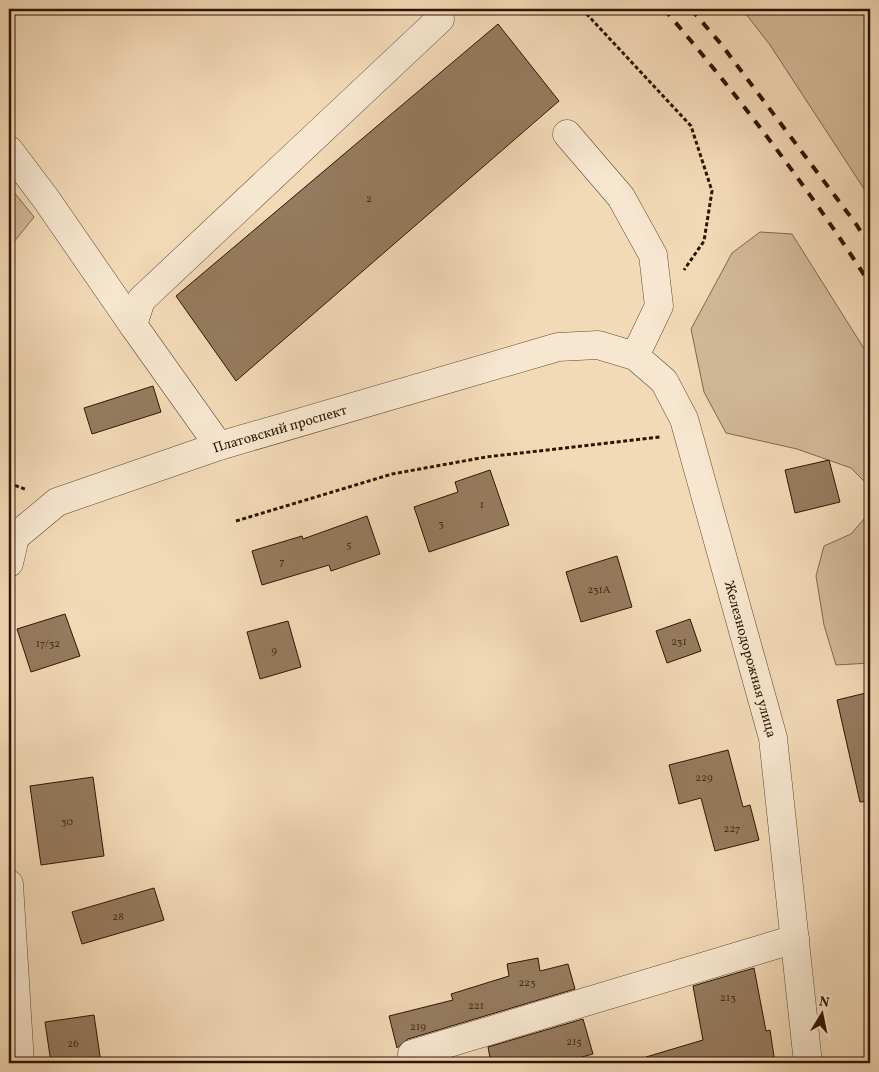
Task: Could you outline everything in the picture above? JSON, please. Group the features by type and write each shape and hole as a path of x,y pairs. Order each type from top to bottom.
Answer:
{"street":[{"path":"133,325 141,300 440,19"},
{"path":"567,134 621,196 653,255 659,306 635,356"},
{"path":"9,150 46,199 219,446"},
{"name":"Железнодорожная улица","path":"558,347 598,345 635,356 664,381 684,419 772,738 808,1063"},
{"name":"Платовский проспект","path":"9,563 15,537 57,502 219,446 558,347"},
{"path":"9,884 20,1063"},
{"path":"412,1054 795,939"}],"path":[{"path":"582,9 691,126 712,191 704,241 659,306"},
{"path":"236,521 392,474 486,457 608,441 688,434"}],"shaded area":[{"path":"742,9 870,9 870,198 770,45"},
{"path":"9,186 34,217 9,248"},
{"path":"760,232 792,234 870,358 870,487 851,468 797,449 726,433 704,392 691,329 732,253"},
{"path":"870,512 870,663 836,665 824,625 816,576 824,546 851,534"}],"building":[{"path":"498,24 559,101 236,381 176,296"},
{"path":"153,386 161,412 92,434 84,408"},
{"path":"829,460 840,502 795,513 785,470"},
{"path":"490,470 509,525 429,552 414,507 458,492 455,482"},
{"path":"367,516 380,554 331,571 329,565 262,585 252,551 302,536 303,539"},
{"path":"617,556 632,607 581,622 566,572"},
{"path":"65,614 80,656 31,672 17,629"},
{"path":"690,619 701,651 667,663 656,631"},
{"path":"288,621 301,667 260,679 247,632"},
{"path":"870,692 870,801 860,802 837,700"},
{"path":"728,750 743,807 750,805 759,840 715,851 701,798 679,804 669,765"},
{"path":"93,777 104,856 41,865 30,786"},
{"path":"154,888 164,920 82,944 72,912"},
{"path":"538,958 540,971 568,964 575,989 408,1039 397,1048 389,1016 453,1000 451,994 509,976 507,964"},
{"path":"754,968 766,1031 770,1030 775,1063 647,1063 646,1057 703,1040 693,986"},
{"path":"94,1015 101,1063 51,1063 45,1022"},
{"path":"583,1019 593,1054 560,1063 491,1063 488,1047"}],"railway":[{"path":"664,9 772,143 823,213 870,284"},
{"path":"691,9 721,44 856,224 870,246"}]}
